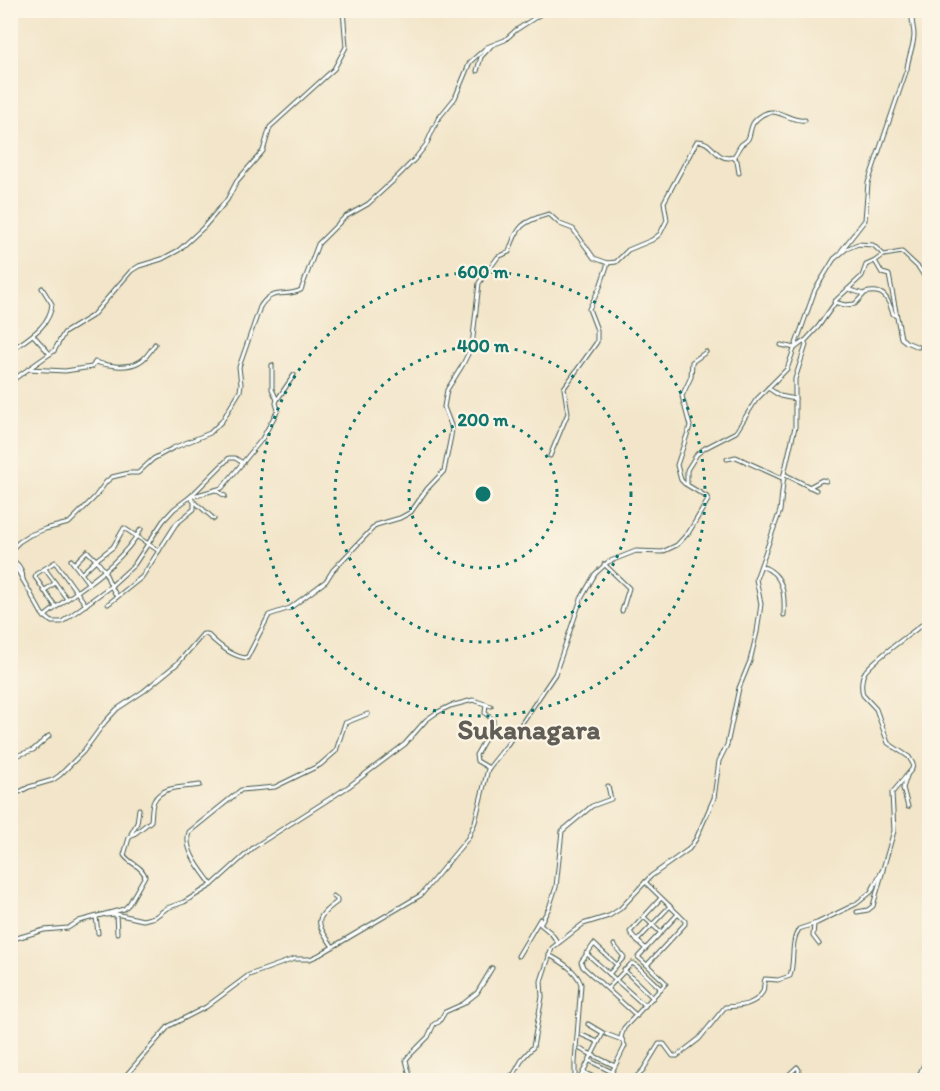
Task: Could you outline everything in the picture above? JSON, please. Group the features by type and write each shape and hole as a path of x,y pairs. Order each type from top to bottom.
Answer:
{"street":[{"path":"10,16 20,10"},
{"path":"10,382 50,354 57,347 64,333 92,316 131,271 166,258 179,250 215,215 227,200 236,183 263,151 270,127 334,69 340,60 347,42 343,10"},
{"path":"10,551 30,535 69,523 112,477 126,473 138,473 153,459 173,448 202,438 222,421 240,390 239,364 261,304 274,294 297,292 303,289 318,244 345,217 368,204 414,160 430,138 439,118 455,98 469,63 491,44 505,40 547,10"},
{"path":"687,485 687,471 697,454 705,447 736,432 752,405 787,369 802,323 818,285 867,215 868,183 907,69 914,35 913,10"},
{"path":"477,71 481,57 491,44"},
{"path":"733,157 748,139 754,122 763,115 779,112 795,120 805,120"},
{"path":"10,797 28,787 53,780 60,775 83,752 117,709 144,691 178,663 203,634 207,634 217,644 237,656 247,658 269,615 290,608 326,581 333,570 376,525 400,518 415,510 427,489 446,467 452,428 444,402 447,390 472,346 479,283 498,257 509,252 518,229 549,214 560,224 573,229 594,258 608,263 616,262 628,250 660,234 667,220 664,202 697,141 706,142 722,156 733,157 737,161 738,173"},
{"path":"840,253 855,245 865,244 873,245 884,255"},
{"path":"781,345 795,348 804,341 818,327 835,303 834,300 862,276 866,265 884,255 904,253 919,268 930,286"},
{"path":"875,261 882,273 889,275 901,338 918,347"},
{"path":"550,456 568,413 564,388 597,342 597,330 589,309 608,263"},
{"path":"10,351 33,335 49,319 52,304 42,288"},
{"path":"848,289 863,294"},
{"path":"835,303 855,304 863,294 871,291 887,297 893,314 896,316"},
{"path":"33,335 50,354"},
{"path":"502,1080 514,1074 532,1047 542,997 541,981 552,948 583,924 609,916 620,909 645,882 693,845 714,798 720,761 727,745 739,688 748,668 758,626 762,604 756,579 780,511 784,476 794,434 795,379 806,345 804,341"},
{"path":"27,369 65,371 91,367 95,362 105,365 132,365 141,362 155,344"},
{"path":"122,1080 169,1026 206,1007 252,973 284,964 294,958 310,959 421,895 433,882 468,838 473,828 489,768 506,748 553,676 580,599 595,573 604,564 639,550 655,553 666,552 684,539 708,500 707,497 681,480 677,465 690,426 682,396 691,378 692,362 706,352"},
{"path":"190,497 222,488 270,426 278,410 272,389 272,365"},
{"path":"10,371 15,378"},
{"path":"277,400 294,375"},
{"path":"768,388 780,396 795,399"},
{"path":"727,459 736,457 816,490"},
{"path":"12,563 44,617 52,622 62,622 111,586 134,565 168,514 210,479 229,458 235,458 243,463"},
{"path":"210,479 211,491"},
{"path":"807,487 822,480 826,481"},
{"path":"216,490 225,496"},
{"path":"190,497 214,519"},
{"path":"108,604 142,577 176,524 193,512 194,502"},
{"path":"82,573 113,547 123,528 127,528 159,551"},
{"path":"44,617 89,584 124,554 141,529"},
{"path":"89,584 72,562 88,551 104,570 117,597"},
{"path":"56,607 35,576 53,562 57,562 86,605"},
{"path":"604,564 629,588 622,611"},
{"path":"761,566 771,570 782,582 784,615"},
{"path":"45,568 67,599"},
{"path":"44,591 55,583"},
{"path":"857,912 868,910 873,906 872,902 877,895 895,827 892,793 913,767 912,760 888,743 876,709 863,695 863,677 867,669 928,620"},
{"path":"10,940 44,930 68,928 79,921 106,915 116,914 141,920 152,918 212,885 247,852 332,798 397,750 426,720 436,713 473,700 491,706"},
{"path":"486,704 485,713 493,720 493,725 476,755 479,762 489,768"},
{"path":"212,885 198,865 188,843 189,832 242,789 275,787 320,765 338,747 345,723 369,714"},
{"path":"10,758 33,750 49,736"},
{"path":"908,774 903,788 908,807"},
{"path":"129,838 151,821 154,802 160,795 173,788 200,785"},
{"path":"518,957 536,924 547,912 556,887 562,831 592,806 610,799 608,786"},
{"path":"106,915 127,906 145,876 142,870 130,863 124,855 129,838 138,823 139,809"},
{"path":"633,1080 643,1070 659,1044 666,1045 674,1056 677,1056 699,1038 725,1007 738,1007 756,1000 763,992 765,979 778,980 790,976 795,936 802,927 814,924 863,900 871,892 883,868"},
{"path":"645,882 685,921 685,924 647,965"},
{"path":"333,896 337,902 322,913 320,922 321,928 333,947"},
{"path":"646,949 630,933 661,898"},
{"path":"637,941 670,906"},
{"path":"116,914 117,933"},
{"path":"622,1040 621,1035 625,1026 637,1016 666,982 638,957 678,914"},
{"path":"96,917 98,933"},
{"path":"644,917 661,933"},
{"path":"542,918 541,927 551,933 558,943"},
{"path":"814,924 813,936 819,944"},
{"path":"617,965 594,944 586,953 581,964 637,1016"},
{"path":"609,974 624,956 614,945"},
{"path":"586,953 645,1006"},
{"path":"549,955 567,966 579,978 581,984 575,1062 577,1080"},
{"path":"608,988 632,963 661,989"},
{"path":"411,1080 406,1060 408,1057 428,1037 434,1024 439,1022 445,1012 463,1004 477,993 492,968"},
{"path":"624,970 653,998"},
{"path":"577,1080 603,1032 588,1024"},
{"path":"606,1034 622,1040 626,1045 608,1080"},
{"path":"582,1035 598,1042"},
{"path":"580,1049 615,1066"},
{"path":"917,1080 930,1051"},
{"path":"589,1060 612,1072"},
{"path":"783,1080 797,1067 798,1080"},
{"path":"583,1072 600,1080"}],"district":[{"name":"Sukanagara","path":"529,729"}]}
